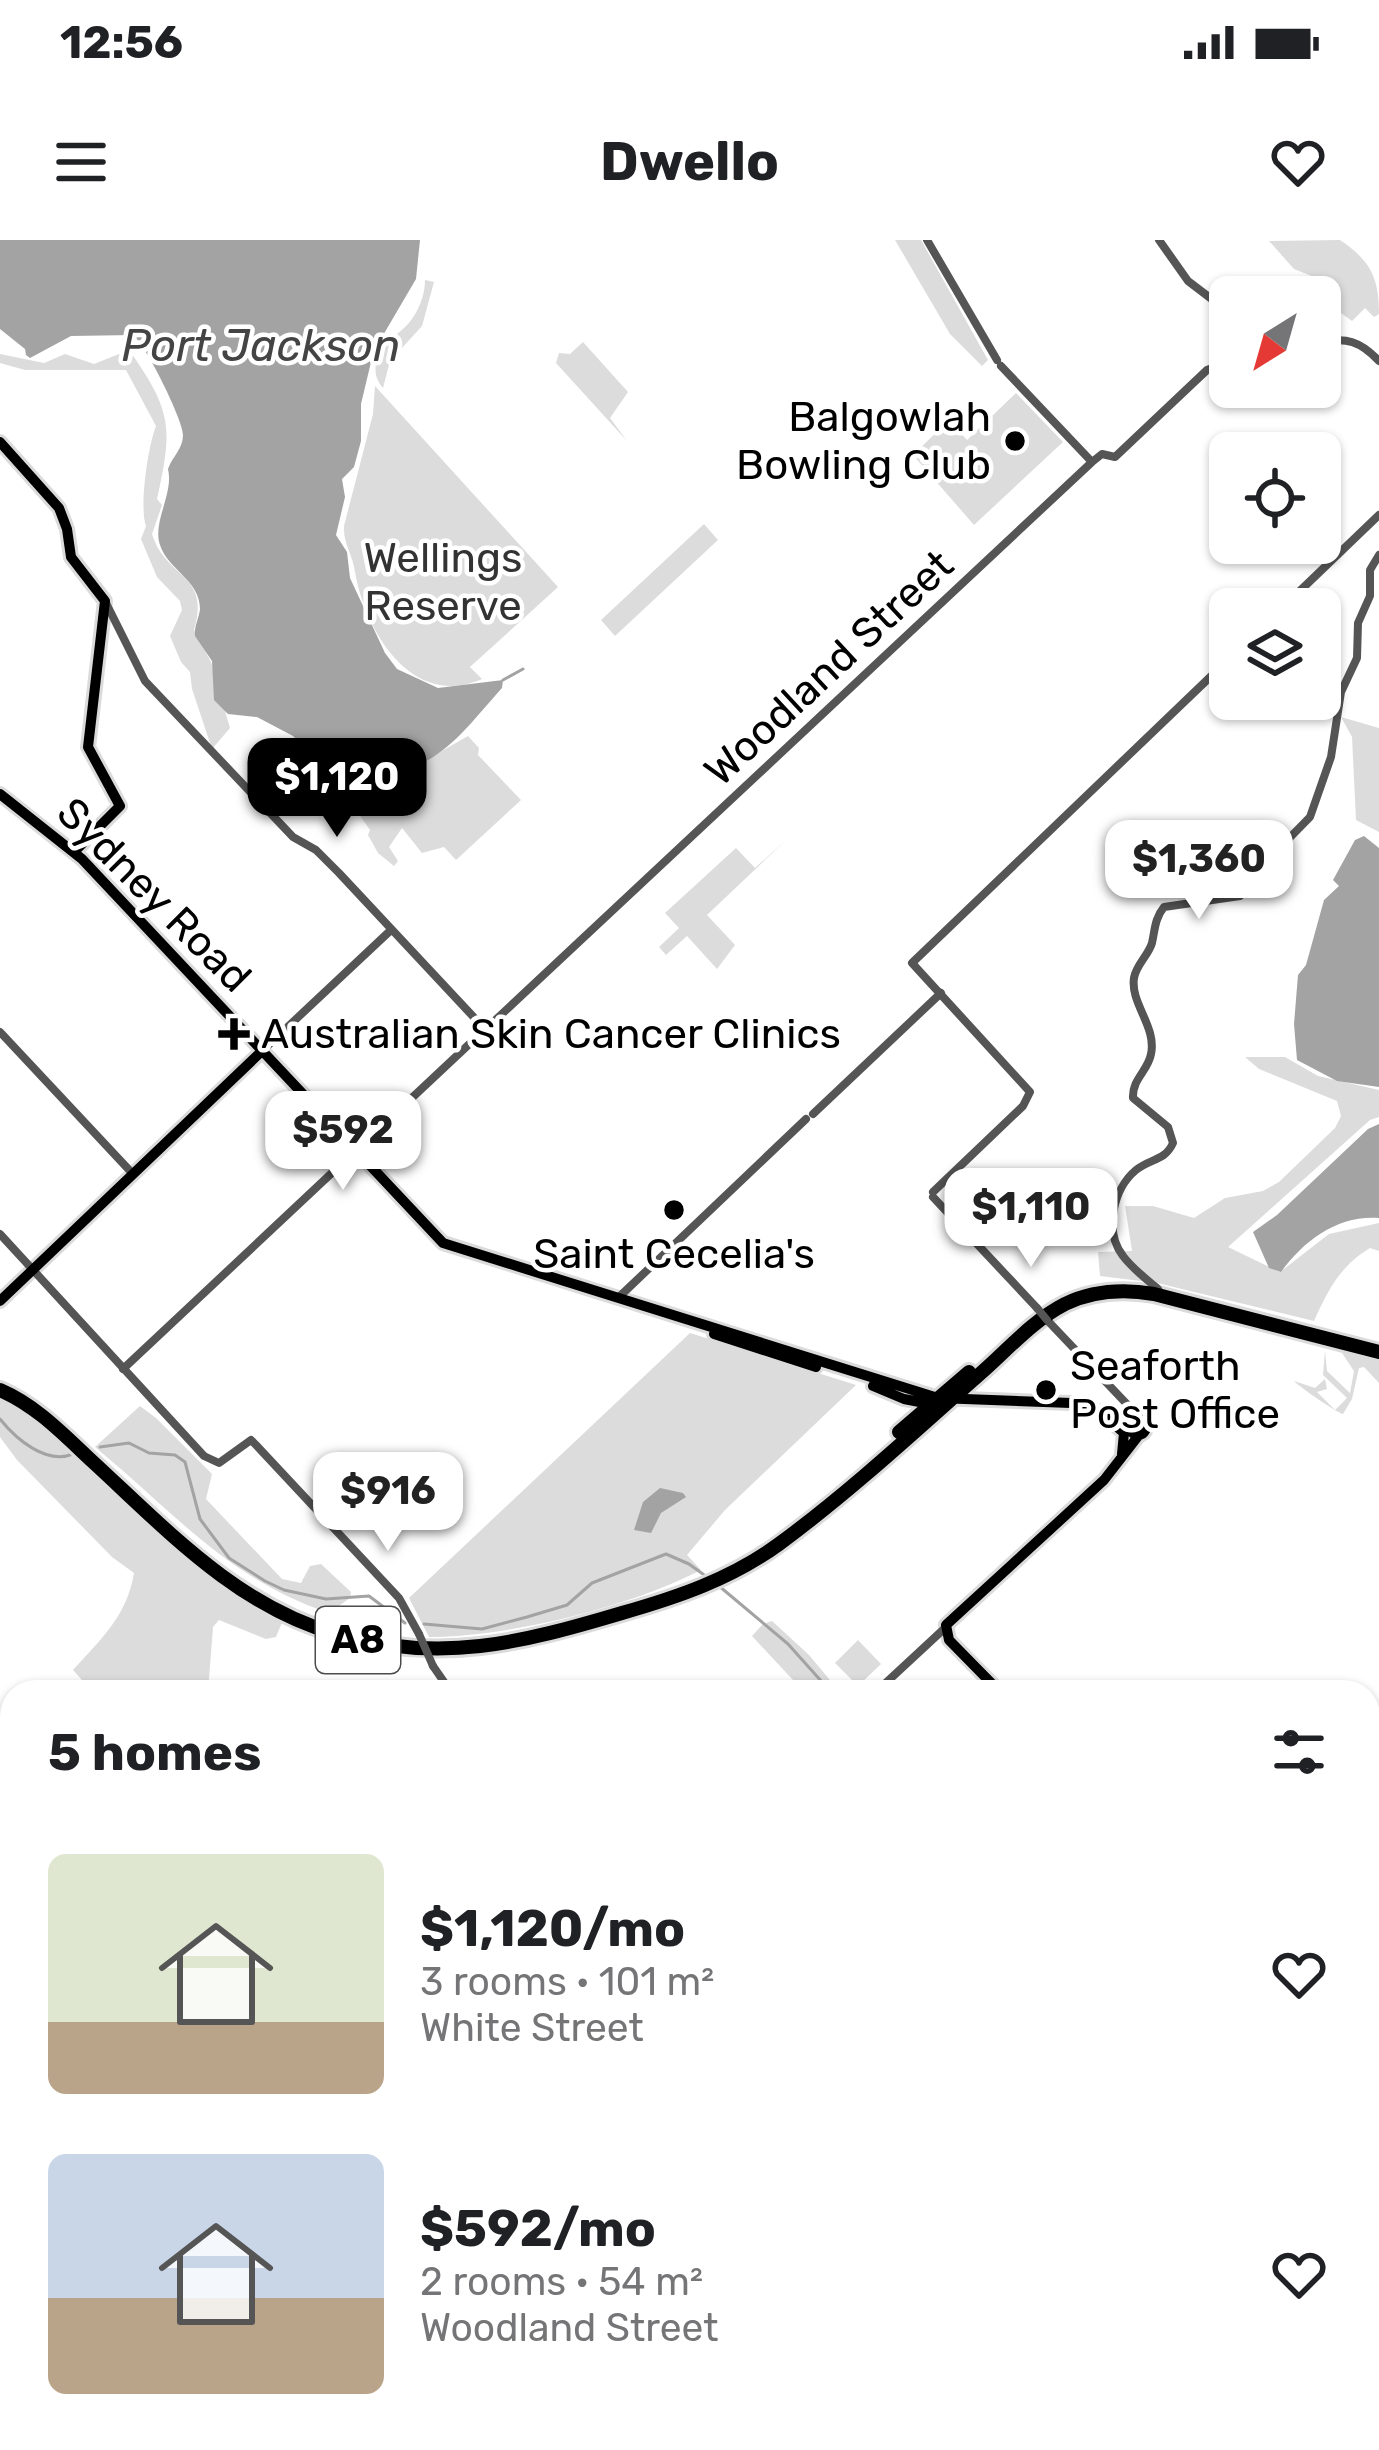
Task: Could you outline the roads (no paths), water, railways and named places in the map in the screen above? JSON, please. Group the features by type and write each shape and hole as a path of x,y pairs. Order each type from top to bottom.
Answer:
{"highway":[{"name":"A8","path":"0,1386 46,1408 240,1581 302,1614 353,1631 429,1642 494,1639 543,1629 711,1580 797,1531 1024,1324 1061,1298 1093,1287 1142,1280 1379,1350"},
{"name":"A8","path":"711,1580 776,1537 903,1428 982,1372 1053,1311 1081,1298 1106,1292 1154,1294 1314,1330"}],"main road":[{"path":"0,442 61,511 71,557 105,601 88,747 120,806 79,847"},
{"name":"Sydney Road","path":"0,794 79,847 435,1236 460,1250 940,1402 1071,1403 1129,1420"},
{"path":"0,1301 262,1051"},
{"name":"Sydney Road","path":"460,1250 619,1297 904,1399 1070,1409 1129,1420"},
{"path":"982,1372 979,1392 1001,1401"},
{"path":"903,1428 910,1407 904,1399"},
{"path":"989,1680 966,1655 952,1626 1104,1480 1121,1456 1129,1420"},
{"path":"1121,1456 1129,1420"}],"street":[{"path":"927,240 999,363 1092,462"},
{"path":"1159,240 1188,280 1209,296"},
{"path":"1341,341 1364,346 1379,361"},
{"name":"Woodland Street","path":"123,1369 1092,462 1102,454 1115,457 1209,372"},
{"path":"1303,588 1379,515"},
{"path":"1142,1280 1120,1250 1114,1201 1119,1187 1137,1169 1168,1153 1173,1138 1168,1126 1138,1105 1132,1094 1152,1050 1134,979 1150,948 1157,915 1169,904 1240,896 1310,817 1331,757 1342,692 1357,658 1358,623 1370,596 1370,570 1379,555"},
{"path":"105,601 146,681 225,768 298,840 316,850 484,1028"},
{"path":"1129,1420 933,1194 1023,1106 1030,1092 912,963 1209,678"},
{"path":"262,1051 392,930"},
{"path":"619,1297 941,993"},
{"path":"0,1032 132,1173"},
{"path":"0,1234 204,1456 219,1462 251,1440 399,1598 441,1680"},
{"path":"889,1680 952,1626"}],"water":[{"name":"Port Jackson","path":"0,240 420,240 416,279 373,352 366,356 371,362 361,404 361,441 354,467 342,479 345,497 336,535 347,552 350,578 397,669 438,688 503,680 502,688 459,736 430,759 359,785 323,768 293,736 257,717 228,714 214,700 212,661 195,636 199,599 164,554 158,536 168,469 183,435 171,399 133,335 71,336 30,358 26,355 0,329"},
{"path":"1364,836 1379,848 1379,1087 1337,1081 1297,1060 1294,1024 1298,975 1306,965 1324,900 1339,886 1333,880 1355,840"},
{"path":"1379,1124 1379,1218 1337,1225 1301,1249 1281,1272 1269,1268 1253,1232"},
{"path":"660,1488 686,1497 661,1513 651,1533 634,1530 643,1502"}],"waterway":[{"path":"503,680 523,669"},
{"path":"0,1419 42,1453 73,1454"},
{"path":"100,1447 129,1443 185,1462 200,1519 229,1558 265,1581 326,1599 369,1596 405,1623"},
{"path":"424,1624 482,1629 527,1617 567,1605 592,1583 666,1554 707,1577"},
{"path":"719,1586 788,1644 820,1680"}],"place":[{"name":"Balgowlah Bowling Club","path":"1015,441"},
{"name":"Australian Skin Cancer Clinics","path":"234,1034"},
{"name":"Saint Cecelia's","path":"674,1210"},
{"name":"Seaforth Post Office","path":"1046,1390"}],"park label":[{"name":"Wellings Reserve","path":"443,582"}]}
